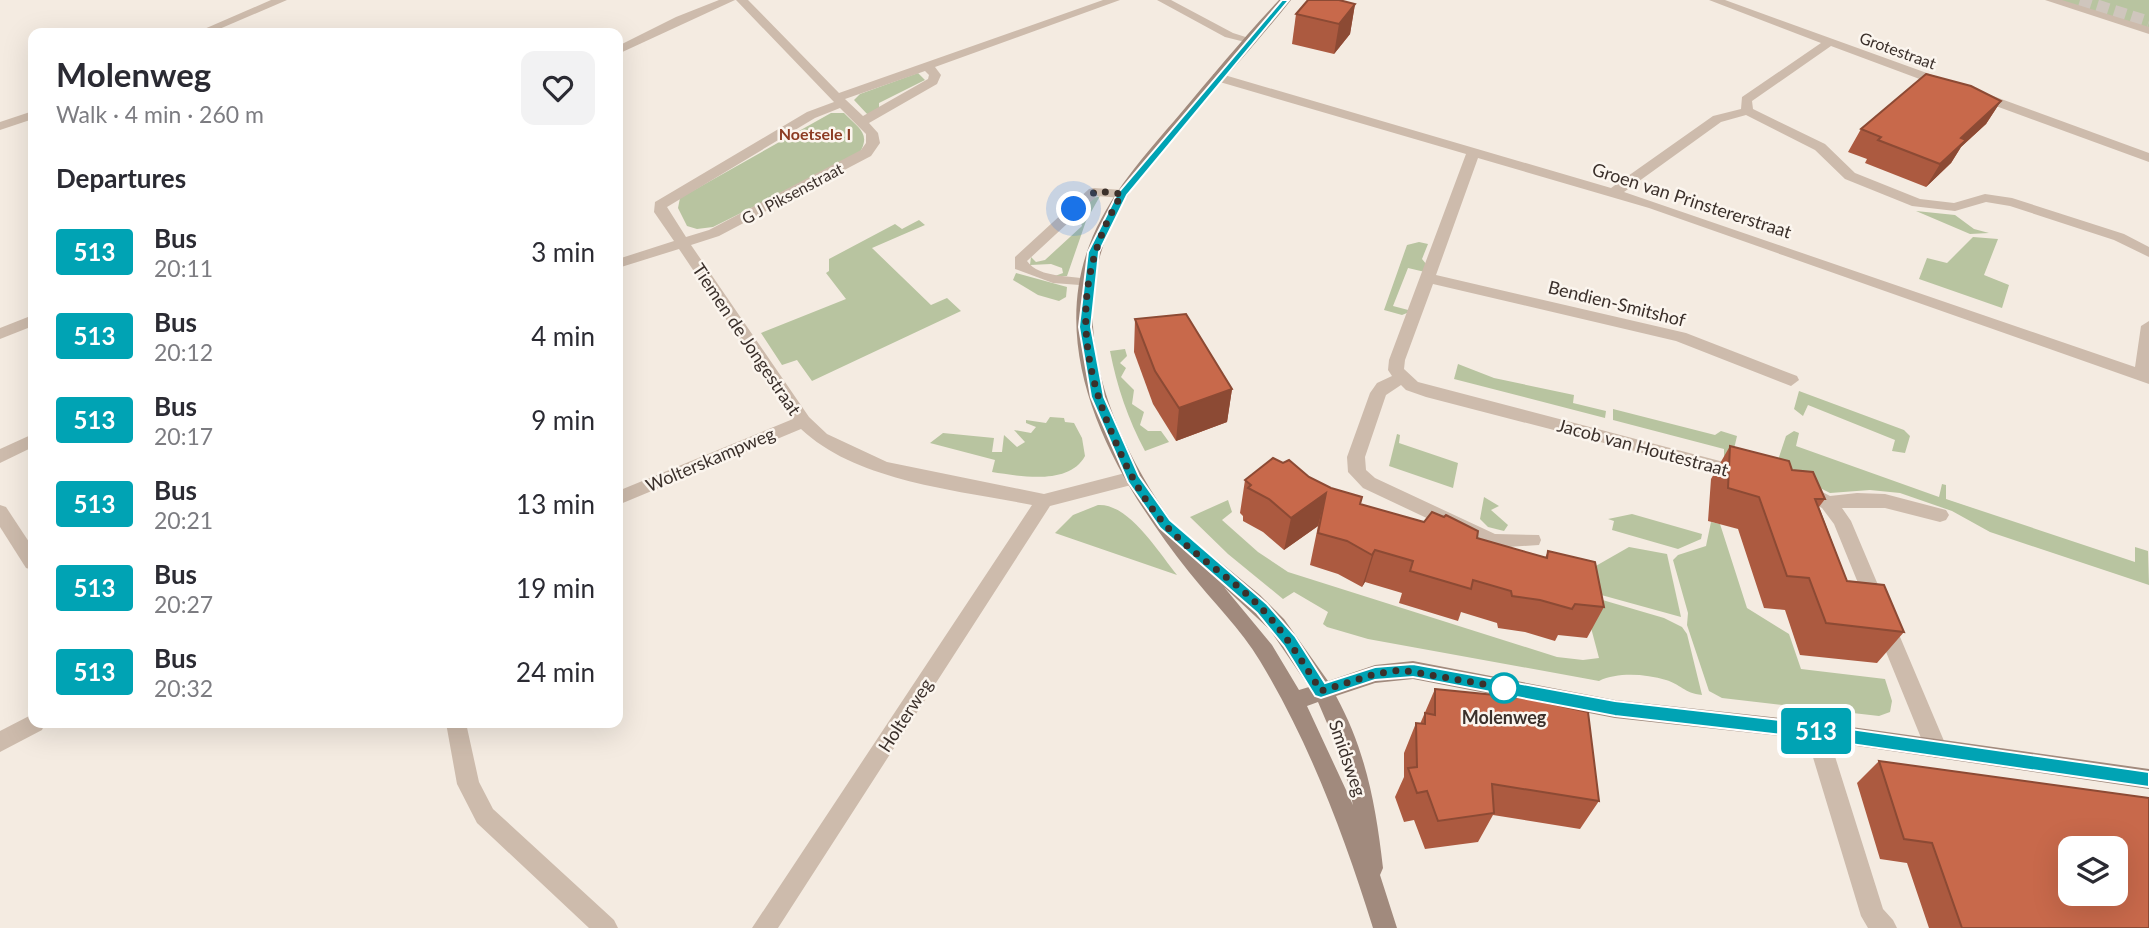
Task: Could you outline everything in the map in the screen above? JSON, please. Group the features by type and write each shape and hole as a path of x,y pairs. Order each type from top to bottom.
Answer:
{"main road":[{"name":"Smidsweg","path":"1285,0 1217,77 1122,194 1094,252 1088,283 1085,327 1088,361 1103,414 1133,478 1165,524 1265,651 1294,701 1327,772 1373,889 1385,928"},
{"name":"Smidsweg","path":"1165,524 1262,608 1289,641 1321,691 1348,745 1358,776 1365,808 1373,889"},
{"path":"1294,701 1375,674 1413,670 1615,709 1816,731 2149,779"}],"street":[{"path":"213,28 281,0"},
{"path":"623,48 680,19 729,0"},
{"path":"742,0 839,101 863,122 933,80 935,75 926,66"},
{"path":"684,245 661,212 660,205 811,115 926,66 1114,0"},
{"path":"1163,0 1229,35 1250,40"},
{"name":"Grotestraat","path":"1715,0 2149,158"},
{"path":"2051,0 2149,31"},
{"path":"1829,42 1746,100 1744,107 1747,111 1820,147 1850,176 1917,203 1955,206 1974,200 1998,200 2088,226 2146,247"},
{"name":"Groen van Prinstererstraat","path":"1217,77 1654,205 2145,377"},
{"path":"1612,194 1717,118 1747,111"},
{"path":"0,126 28,117"},
{"name":"G J Piksenstraat","path":"623,263 684,245 714,233 866,153 873,143 872,133 863,122"},
{"path":"1473,153 1397,360 1396,370 1401,378 1383,387 1378,393 1354,465 1358,475 1369,483 1493,541 1532,540"},
{"path":"1088,283 1057,280 1027,271 1020,266 1020,260 1094,192 1122,194"},
{"name":"Tiemen de Jongestraat","path":"684,245 803,421 821,438 883,468 1044,501 1133,478"},
{"name":"Bendien-Smitshof","path":"1428,278 1680,337 1791,380"},
{"path":"0,334 28,322"},
{"path":"2145,377 2149,326"},
{"name":"Jacob van Houtestraat","path":"1401,378 1426,391 1761,478"},
{"name":"Wolterskampweg","path":"623,496 803,421"},
{"path":"0,457 28,443"},
{"path":"1784,484 1805,490 1828,503 1842,522 1936,748"},
{"path":"1828,503 1870,498 1898,502 1940,514"},
{"name":"Holterweg","path":"764,928 1044,501"},
{"path":"0,512 28,555"},
{"path":"0,742 28,727"},
{"path":"457,728 468,783 485,816 606,928"},
{"path":"1816,731 1872,916 1885,928"}],"green space":[{"path":"2058,0 2149,0 2149,29"},
{"path":"918,73 925,80 879,103 879,108 868,115 854,100 860,94"},
{"path":"831,113 844,113 862,131 864,141 859,154 713,227 697,229 687,226 678,208 680,198"},
{"path":"1100,196 1086,221 1067,276 1055,276 1063,273 1062,268 1051,264 1030,265 1031,257 1036,262 1045,260 1082,226 1078,212"},
{"path":"1916,211 1955,215 1974,229 1989,233 1970,234"},
{"path":"919,220 925,225 872,248 931,305 947,298 961,311 812,381 797,360 782,365 761,333 846,299 826,273 829,271 829,259 895,224 902,229"},
{"path":"1973,237 1998,239 1984,275 2009,285 2002,308 1919,279 1927,258 1947,263"},
{"path":"1419,242 1428,244 1422,259 1427,265 1425,272 1408,268 1393,306 1412,311 1402,315 1384,310 1407,245"},
{"path":"1016,273 1067,287 1066,297 1059,301 1038,295 1013,280"},
{"path":"1125,349 1127,356 1120,363 1126,368 1121,377 1134,390 1132,404 1144,412 1140,425 1148,431 1161,431 1169,442 1145,451 1124,403 1110,351"},
{"path":"1458,364 1494,378 1574,395 1573,403 1606,411 1605,418 1454,379"},
{"path":"1799,391 1904,430 1910,436 1905,453 1892,451 1895,440 1808,405 1803,416 1794,409"},
{"path":"1613,409 1715,435 1721,431 1737,436 1734,449 1724,462 1724,449 1613,420"},
{"path":"1050,417 1064,418 1065,422 1074,423 1082,438 1085,456 1068,472 1056,475 1029,477 992,472 995,460 930,443 943,433 994,438 992,452 1002,452 1004,435 1017,447 1025,442 1014,430 1031,433 1036,427 1026,423 1026,420 1046,423"},
{"path":"1794,431 1799,433 1796,446 1939,497 1942,484 1946,485 1946,499 2135,562 2135,547 2148,551 2149,585 1990,532 1952,511 1900,493 1870,490 1830,493 1776,466 1786,436"},
{"path":"1397,434 1400,435 1399,443 1458,463 1453,488 1389,466"},
{"path":"1484,497 1499,506 1491,510 1508,525 1504,531 1488,527 1480,519"},
{"path":"1228,500 1232,512 1222,520 1258,552 1288,572 1557,657 1583,660 1599,658 1582,594 1664,618 1682,627 1687,634 1702,695 1649,676 1623,675 1599,681 1368,639 1327,627 1323,624 1328,612 1294,592 1283,599 1228,554 1190,517"},
{"path":"1098,505 1110,507 1132,520 1177,575 1055,533 1073,515"},
{"path":"1632,514 1702,534 1701,539 1678,549 1612,530 1614,521 1608,519"},
{"path":"1711,522 1720,524 1747,608 1789,634 1801,669 1885,679 1892,701 1890,712 1879,716 1722,698 1709,691 1687,625 1688,613 1673,560 1678,555 1706,546"},
{"path":"1629,547 1667,554 1681,617 1594,593 1594,567"}],"building":[{"path":"1308,0 1339,0 1355,4 1339,24 1296,14"},
{"path":"1926,74 1971,86 2001,101 1961,138 1966,140 1940,164 1878,140 1881,137 1861,129"},
{"path":"1186,314 1232,389 1179,408 1155,371 1135,319"},
{"path":"1730,446 1789,461 1792,470 1813,472 1825,499 1815,499 1847,581 1884,585 1904,632 1826,623 1809,578 1787,576 1759,497 1728,488"},
{"path":"1273,458 1283,463 1289,460 1309,477 1331,488 1362,497 1360,504 1424,522 1432,512 1444,517 1446,515 1478,531 1477,538 1547,558 1548,551 1595,562 1604,607 1575,604 1572,609 1512,596 1511,591 1473,580 1471,589 1410,571 1413,561 1375,550 1372,555 1347,541 1318,533 1326,493 1291,518 1269,499 1248,488 1251,485 1245,480"},
{"path":"1435,689 1525,698 1588,712 1599,801 1492,784 1494,813 1438,821 1427,791 1417,793 1408,768 1417,767 1416,723 1425,724 1425,713 1435,715"},
{"path":"1879,761 2149,798 2149,928 1962,928 1932,843 1904,839"}],"tunnel":[{"path":"2080,0 2149,22"}],"bus line":[{"name":"513","path":"1285,0 1217,77 1122,194 1108,217 1094,252 1088,283 1085,327 1088,361 1103,414 1133,478 1165,524 1262,608 1289,641 1321,691 1388,671 1413,670 1615,709 1816,731 2149,779"}],"place":[{"name":"Molenweg","path":"1504,688"}],"district":[{"name":"Noetsele I","path":"815,133"}],"route":[{"path":"1074,209 1096,191 1122,194 1108,217 1094,252 1088,283 1085,327 1088,361 1103,414 1117,445 1133,478 1165,524 1262,608 1289,641 1321,691 1375,674 1401,670 1507,688 1504,688"}]}
